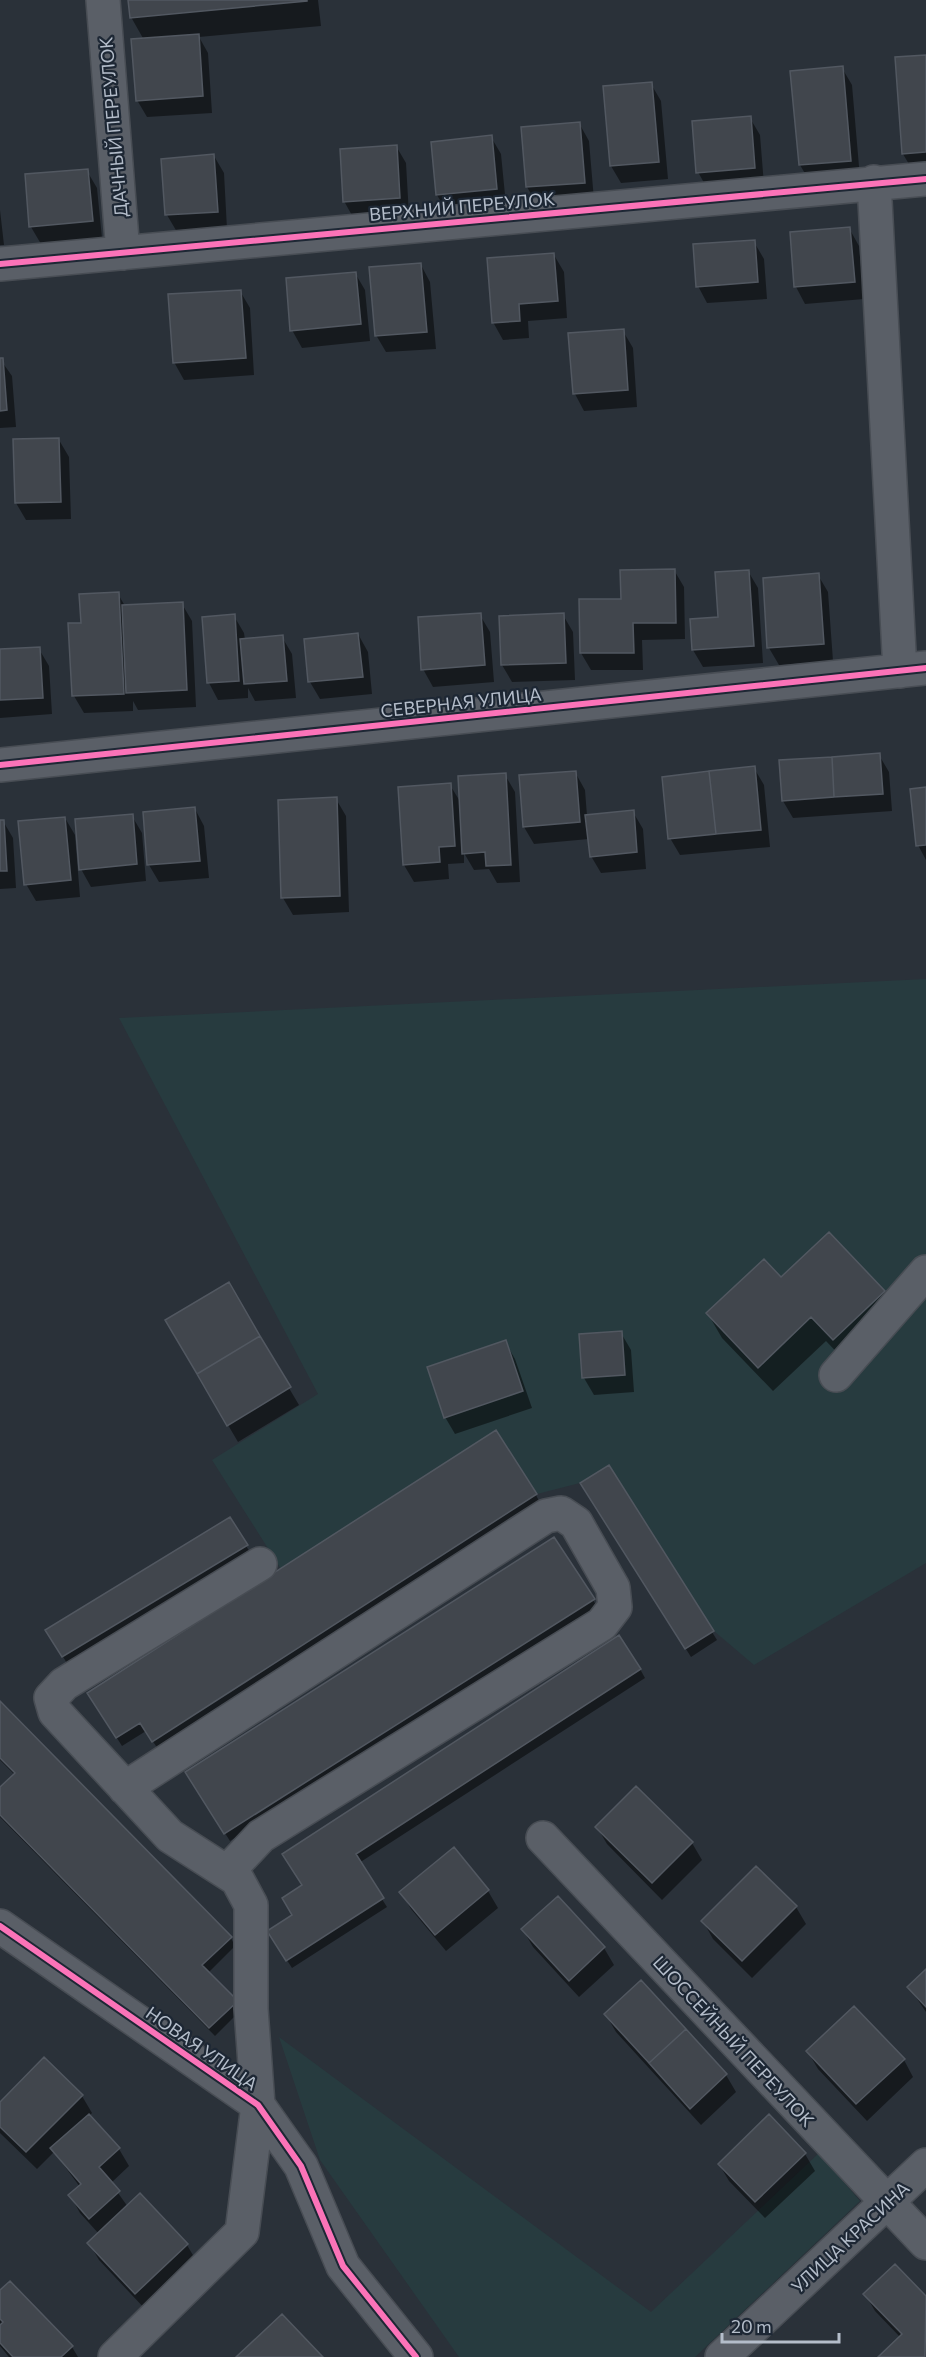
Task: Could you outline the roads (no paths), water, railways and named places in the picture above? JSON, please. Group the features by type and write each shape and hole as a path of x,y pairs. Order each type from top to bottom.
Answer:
{"street":[{"name":"ДАЧНЫЙ ПЕРЕУЛОК","path":"103,0 123,253"},
{"name":"ВЕРХНИЙ ПЕРЕУЛОК","path":"0,264 926,178"},
{"path":"874,182 913,669"},
{"name":"СЕВЕРНАЯ УЛИЦА","path":"0,765 913,669"},
{"path":"836,1375 926,1272"},
{"path":"125,1788 546,1516 561,1513 576,1523 613,1588 615,1607 602,1624 261,1836 227,1872"},
{"path":"115,2357 242,2232 258,2105 251,2009 250,1905 237,1879 170,1836 55,1712 51,1698 64,1684 261,1564"},
{"name":"ШОССЕЙНЫЙ ПЕРЕУЛОК","path":"543,1838 926,2243"},
{"name":"НОВАЯ УЛИЦА","path":"0,1926 258,2105 301,2166 342,2266 416,2357"},
{"name":"УЛИЦА КРАСИНА","path":"722,2357 926,2165"}]}
